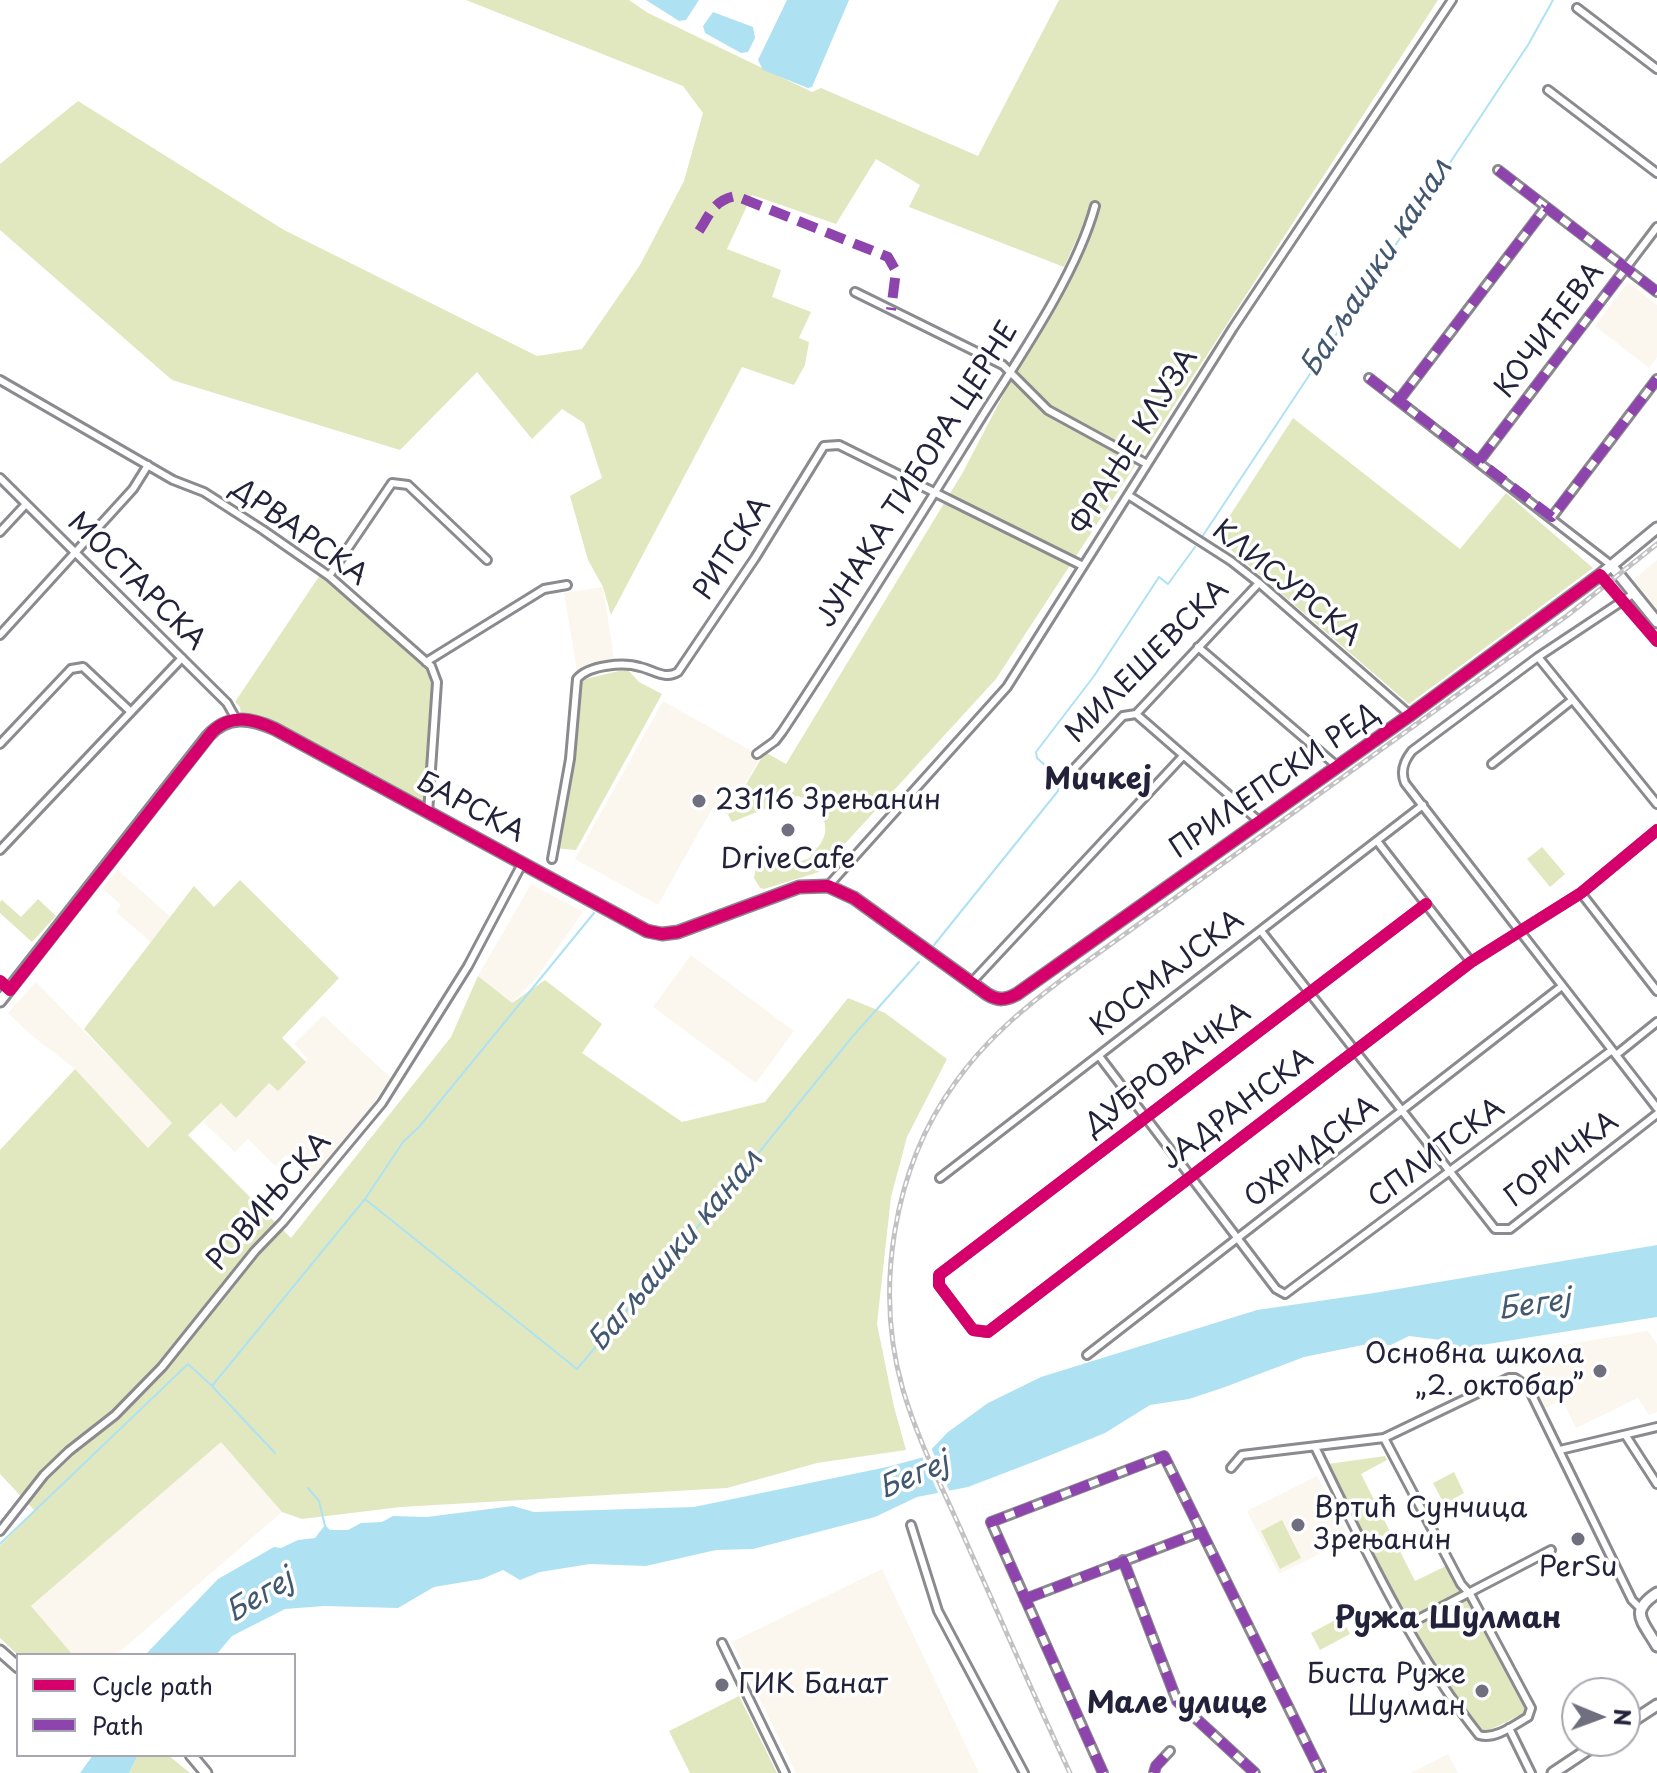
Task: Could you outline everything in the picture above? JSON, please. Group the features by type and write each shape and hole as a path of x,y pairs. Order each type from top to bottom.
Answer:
{"street":[{"name":"ФРАЊЕ КЛУЗА","path":"828,886 1007,687 1233,328 1452,0"},
{"path":"1577,8 1657,69"},
{"path":"1548,90 1657,173"},
{"path":"1498,170 1657,292"},
{"name":"ЈУНАКА ТИБОРА ЦЕРНЕ","path":"757,754 782,732 1011,371 1059,289 1090,224 1095,206"},
{"path":"1399,400 1546,207"},
{"name":"КОЧИЋЕВА","path":"1479,461 1657,227"},
{"path":"855,292 1011,371 1048,410 1147,464"},
{"path":"1369,378 1611,565 1657,622"},
{"path":"1552,517 1657,379"},
{"name":"ДРВАРСКА","path":"0,380 173,480 204,492 329,576 426,662"},
{"name":"РИТСКА","path":"552,859 570,759 576,684 581,674 625,666 637,666 662,675 672,676 678,672 755,558 824,446 839,445 1083,566"},
{"path":"0,635 133,489 148,465"},
{"name":"МОСТАРСКА","path":"0,478 227,703 236,719"},
{"path":"329,576 392,483 400,482 408,485 487,560"},
{"name":"КЛИСУРСКА","path":"1128,495 1231,561 1410,715"},
{"path":"0,532 26,504"},
{"name":"ПРИЛЕПСКИ РЕД","path":"828,886 854,898 971,983 997,999 1006,999 1410,715 1600,575 1657,528"},
{"name":"МИЛЕШЕВСКА","path":"1069,774 1123,716 1136,714 1259,583"},
{"path":"428,814 437,682 426,662 544,589 567,585"},
{"path":"1633,594 1538,657 1408,756 1403,766 1403,777 1657,1108"},
{"path":"1198,647 1338,767"},
{"path":"1538,657 1657,804"},
{"path":"0,850 182,658"},
{"path":"0,744 71,669 78,667 89,671 131,712"},
{"path":"1492,764 1572,700"},
{"path":"1136,714 1260,822"},
{"path":"0,1001 208,736 218,726 236,719"},
{"name":"БАРСКА","path":"236,719 251,720 275,729 647,931 666,934 681,931 799,887 828,886"},
{"path":"971,983 1183,756"},
{"name":"КОСМАЈСКА","path":"940,1178 1423,805"},
{"name":"ЈАДРАНСКА","path":"988,1332 1471,962 1581,893 1657,830"},
{"path":"1377,841 1471,962"},
{"name":"РОВИЊСКА","path":"0,1531 44,1475 115,1415 162,1367 255,1251 382,1103 468,966 522,864"},
{"path":"1581,893 1657,991"},
{"name":"ДУБРОВАЧКА","path":"988,1332 973,1330 939,1285 939,1275 1426,904"},
{"path":"1261,931 1449,1173"},
{"path":"0,981 10,990"},
{"name":"ОХРИДСКА","path":"1087,1355 1562,986"},
{"name":"СПЛИТСКА","path":"1238,1239 1276,1289 1287,1294 1657,1022"},
{"path":"1099,1056 1238,1239"},
{"name":"ГОРИЧКА","path":"1449,1173 1492,1228 1502,1231 1510,1229 1657,1114"},
{"path":"1231,1468 1242,1455 1384,1438 1509,1378 1521,1381 1528,1387 1632,1600 1640,1608"},
{"path":"1560,1450 1657,1427"},
{"path":"1626,1436 1657,1484"},
{"path":"1315,1447 1377,1574 1407,1625 1460,1711 1479,1735 1490,1737 1528,1717 1531,1708 1384,1438"},
{"path":"1103,1773 991,1521 1164,1456 1321,1773"},
{"path":"911,1525 938,1611 1024,1773"},
{"path":"1025,1599 1201,1532"},
{"path":"1407,1625 1551,1550"},
{"path":"1123,1560 1177,1701 1255,1773"},
{"path":"1657,1593 1643,1602 1640,1608 1641,1617 1657,1646"},
{"path":"722,1643 785,1773"},
{"path":"0,1651 16,1665"},
{"path":"1509,1728 1531,1773"},
{"path":"1154,1773 1156,1766 1170,1751"},
{"path":"193,1757 206,1773"},
{"path":"1553,1773 1577,1757"}],"shaded area":[{"path":"1628,282 1657,305 1657,357 1649,368 1595,326"},
{"path":"1657,560 1657,617 1629,584"},
{"path":"603,587 615,665 577,671 564,593"},
{"path":"663,701 761,756 728,815 713,807 658,905 575,859"},
{"path":"118,870 173,919 152,943 116,912 121,905 102,888"},
{"path":"531,884 583,912 537,977 512,1003 478,976"},
{"path":"691,955 794,1031 756,1083 653,1007"},
{"path":"36,982 173,1122 148,1148 75,1069 8,1013"},
{"path":"323,1015 391,1078 366,1114 311,1179 286,1155 275,1166 248,1139 235,1152 203,1122 221,1103 269,1083 278,1090 308,1059 294,1044"},
{"name":"Основна школа „2. октобар”","path":"1648,1331 1657,1344 1657,1412 1649,1415 1638,1398 1576,1428 1562,1399 1546,1408 1537,1390 1549,1384 1532,1350"},
{"path":"221,1441 282,1512 118,1653 71,1653 31,1606"},
{"name":"Вртић Сунчица Зрењанин","path":"1317,1476 1349,1539 1279,1574 1247,1511"},
{"path":"882,1569 979,1773 796,1773 732,1642"},
{"path":"1448,1754 1458,1773 1411,1773"}],"green space":[{"path":"466,0 629,0 648,13 812,92 821,88 978,156 1059,0 1438,0 996,679 819,872 764,889 754,878 756,867 788,860 790,865 810,858 824,836 823,816 816,802 797,796 732,822 728,815 765,752 786,764 963,472 1101,207 1094,201 1064,267 909,207 920,185 876,159 836,224 752,195 727,249 781,270 772,297 811,312 799,338 809,342 805,365 794,385 742,367 611,615 603,587 588,560 570,496 602,478 584,423 562,409 532,439 477,372 400,450 172,380 0,230 0,164 78,101 284,230 537,356 582,349 640,265 684,181 703,113 683,86"},
{"path":"1293,418 1460,549 1506,493 1593,568 1409,704 1216,537"},
{"path":"320,575 430,673 433,682 425,807 241,716 240,707 235,702"},
{"path":"627,669 639,682 662,694 576,850 553,848 581,680"},
{"path":"1542,847 1565,874 1550,887 1527,859"},
{"path":"240,880 339,978 282,1038 306,1062 278,1091 269,1083 236,1118 221,1103 188,1135 291,1238 451,1037 478,976 512,1003 545,980 602,1024 582,1053 682,1122 765,1102 848,998 885,1013 947,1059 907,1137 891,1197 877,1324 906,1450 817,1463 727,1488 401,1507 302,1519 282,1512 221,1442 31,1606 71,1653 16,1653 0,1638 0,1546 35,1511 0,1474 0,1150 75,1069 148,1148 172,1123 84,1029 194,886 214,907"},
{"path":"38,899 56,916 32,942 0,913 0,902 2,900 21,917"},
{"path":"1385,1456 1387,1460 1361,1474 1415,1581 1446,1566 1462,1596 1408,1624 1328,1464"},
{"path":"1454,1472 1464,1493 1444,1504 1433,1483"},
{"path":"1282,1520 1301,1558 1280,1569 1261,1531"},
{"path":"1467,1599 1527,1712 1485,1732 1463,1707 1412,1626"},
{"path":"1341,1617 1350,1634 1320,1650 1311,1633"},
{"path":"739,1696 777,1773 690,1773 669,1731"},
{"path":"137,1757 170,1757 190,1773 129,1773"}],"water":[{"path":"646,0 699,0 686,20 679,21"},
{"path":"787,0 849,0 812,87 763,70 758,60"},
{"path":"713,12 753,27 755,38 748,52 741,53 705,33 703,26"},
{"name":"Бегеј","path":"1657,1245 1657,1317 1463,1348 1441,1340 1409,1336 1391,1345 1368,1344 1304,1357 1189,1399 1150,1405 1105,1433 968,1487 917,1497 875,1517 753,1549 716,1550 646,1566 590,1564 540,1572 520,1580 503,1570 482,1579 434,1587 398,1608 324,1606 285,1609 232,1636 218,1653 147,1653 218,1579 274,1547 281,1548 298,1540 315,1538 325,1525 330,1530 348,1530 361,1523 382,1522 393,1516 427,1517 513,1506 534,1512 694,1507 887,1467 924,1457 948,1432 988,1403 1041,1377 1257,1310"},
{"path":"92,1757 137,1757 129,1773 80,1773"}],"pier":[{"path":"930,1445 951,1495 940,1497 921,1454"}],"waterway":[{"name":"Багљашки канал","path":"1202,537 1528,45 1553,0"},
{"name":"Багљашки канал","path":"934,945 1058,791 1059,778 1037,758 1036,752 1094,676 1159,577 1168,584 1195,547"},
{"name":"Багљашки канал","path":"275,1453 212,1386 365,1199 403,1142 419,1127 594,913"},
{"name":"Багљашки канал","path":"365,1199 577,1369 723,1197 853,1036 919,962"},
{"path":"0,1544 188,1364 211,1385"},
{"path":"308,1488 319,1501 325,1526"}],"railway":[{"path":"1070,1773 925,1450 909,1410 894,1352 890,1271 895,1231 904,1191 934,1116 980,1052 1037,999 1568,615 1657,544"}],"marked path":[{"path":"1498,170 1657,292"},
{"path":"699,231 718,204 736,196 888,257 896,271 891,310"},
{"path":"1399,400 1546,207"},
{"path":"1479,461 1626,268"},
{"path":"1369,378 1552,517 1657,379"},
{"path":"1103,1773 991,1522 1164,1456 1321,1773"},
{"path":"1025,1599 1201,1532"},
{"path":"1123,1560 1177,1701 1255,1773"},
{"path":"1154,1773 1156,1766 1170,1751"}],"cycle path":[{"path":"0,981 10,990 213,731 228,722 243,720 275,729 647,931 662,934 678,932 799,887 828,886 854,898 987,994 998,999 1006,998 1017,994 1410,715 1600,575 1657,641"},
{"path":"1426,904 939,1275 939,1285 973,1330 988,1332 1471,962 1581,893 1657,830"}],"place":[{"name":"23116 Зрењанин","path":"699,801"},
{"name":"DriveCafe","path":"788,830"},
{"name":"Основна школа „2. октобар”","path":"1600,1371"},
{"name":"Вртић Сунчица Зрењанин","path":"1298,1525"},
{"name":"PerSu","path":"1578,1539"},
{"name":"ГИК Банат","path":"722,1685"},
{"name":"Биста Руже Шулман","path":"1482,1691"}],"district":[{"name":"Мичкеј","path":"1098,781"},
{"name":"Ружа Шулман","path":"1448,1620"},
{"name":"Мале улице","path":"1177,1705"}]}
